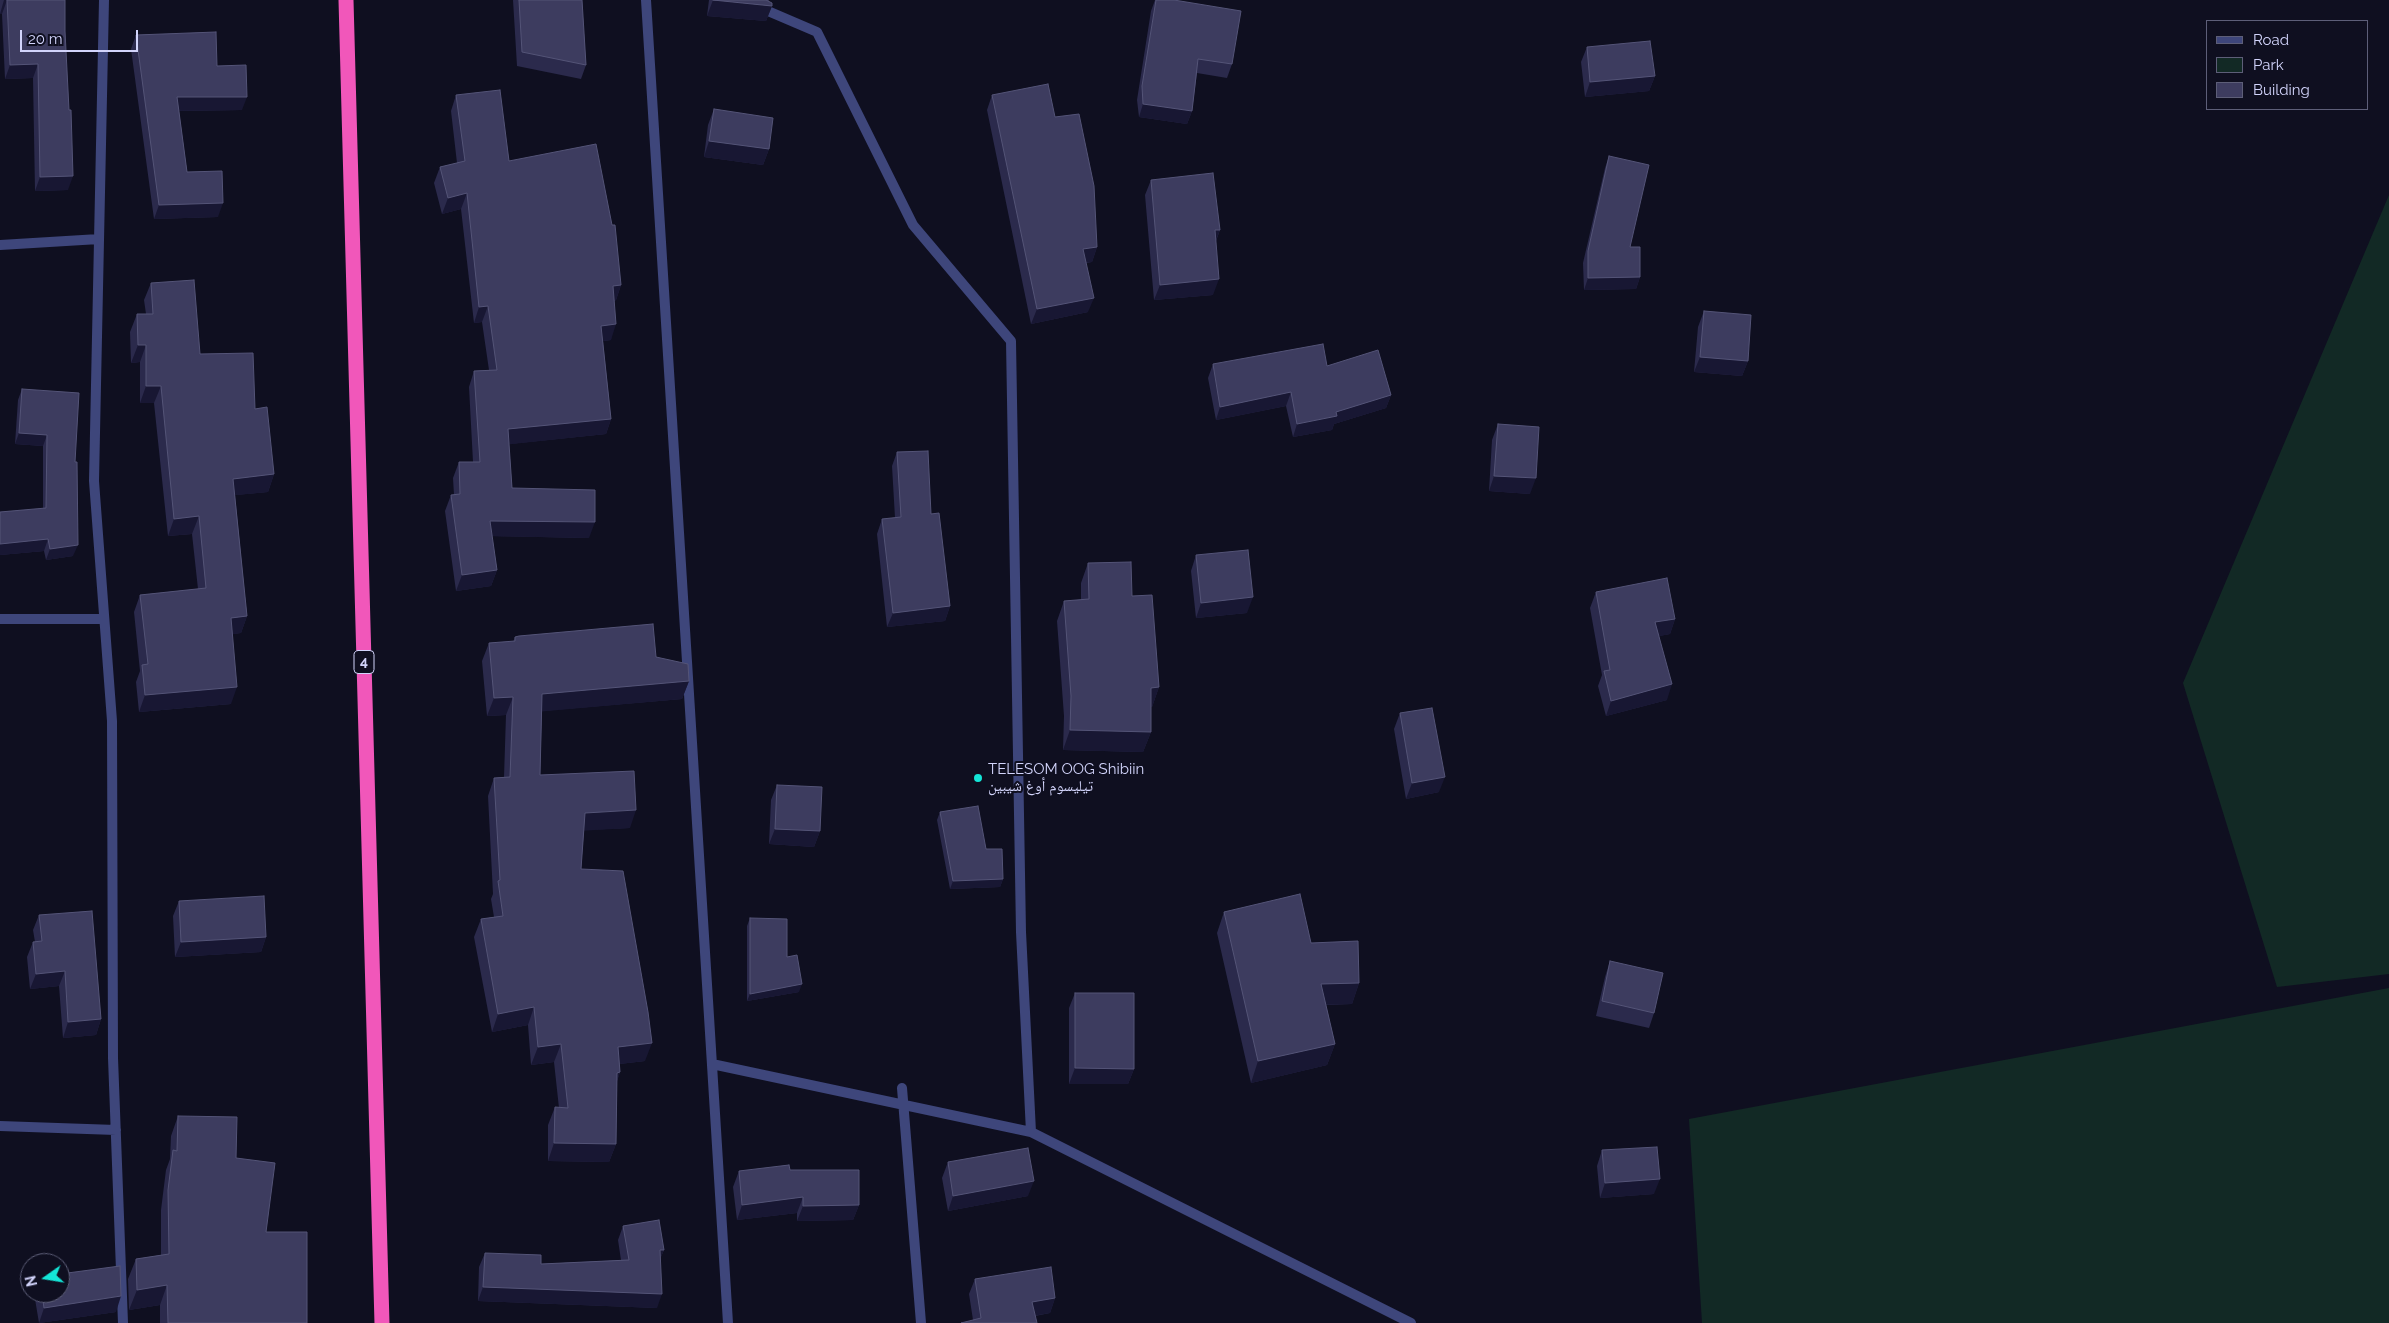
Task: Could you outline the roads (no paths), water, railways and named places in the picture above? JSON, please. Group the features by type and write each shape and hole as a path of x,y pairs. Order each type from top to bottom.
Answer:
{"highway":[{"name":"4","path":"346,0 382,1323"}],"street":[{"path":"104,0 94,481 112,721 113,1048 123,1323"},
{"path":"646,0 728,1323"},
{"path":"742,0 817,32 913,225 1011,342 1021,922 1031,1132"},
{"path":"0,245 99,239"},
{"path":"0,619 104,620"},
{"path":"712,1064 1031,1132 1411,1323"},
{"path":"902,1088 921,1323"},
{"path":"0,1126 116,1130"}],"place":[{"name":"TELESOM OOG Shibiin تيليسوم أوغ شيبين","path":"978,778"}]}
